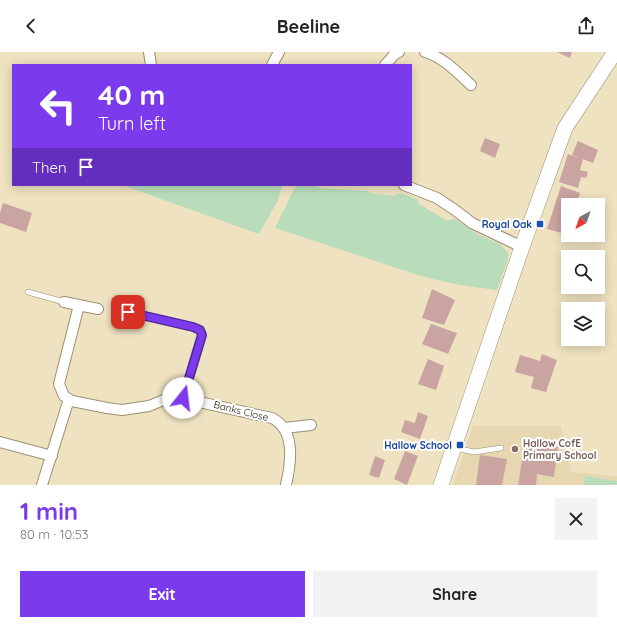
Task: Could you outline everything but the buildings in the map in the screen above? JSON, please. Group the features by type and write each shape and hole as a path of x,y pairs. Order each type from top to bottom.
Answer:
{"main road":[{"path":"440,485 522,247 565,128 615,52"}],"street":[{"path":"149,52 151,64"},
{"path":"273,64 279,52"},
{"path":"386,64 395,54 399,52"},
{"path":"425,52 453,68 471,85"},
{"path":"407,186 437,198 472,223 522,247"},
{"path":"64,302 98,309"},
{"path":"42,485 69,398 64,396 59,384 79,305"},
{"name":"Banks Close","path":"69,398 72,401 122,410 149,406 166,398 183,398 272,418 284,428"},
{"path":"286,485 290,458 289,440 284,428 311,425"},
{"path":"0,442 52,456"}],"lane":[{"path":"28,292 64,302"},
{"path":"128,312 193,327 200,330 202,335 183,398"},
{"path":"453,448 474,452 501,448"}],"shaded area":[{"name":"Hallow CofE Primary School","path":"473,426 561,426 571,472 617,476 617,485 453,485"}],"green space":[{"path":"125,186 282,186 278,200 259,234"},
{"path":"296,186 316,186 321,188 367,191 370,193 393,196 400,193 417,199 419,204 446,220 455,219 479,235 500,244 508,253 508,259 497,290 459,285 421,276 275,228"},
{"path":"585,476 617,481 617,485 584,485"}],"place":[{"name":"Royal Oak","path":"540,224"},
{"name":"Hallow School","path":"460,445"},
{"name":"Hallow CofE Primary School","path":"515,449"}],"route":[{"path":"128,312 193,327 200,330 202,335 183,398"}]}
